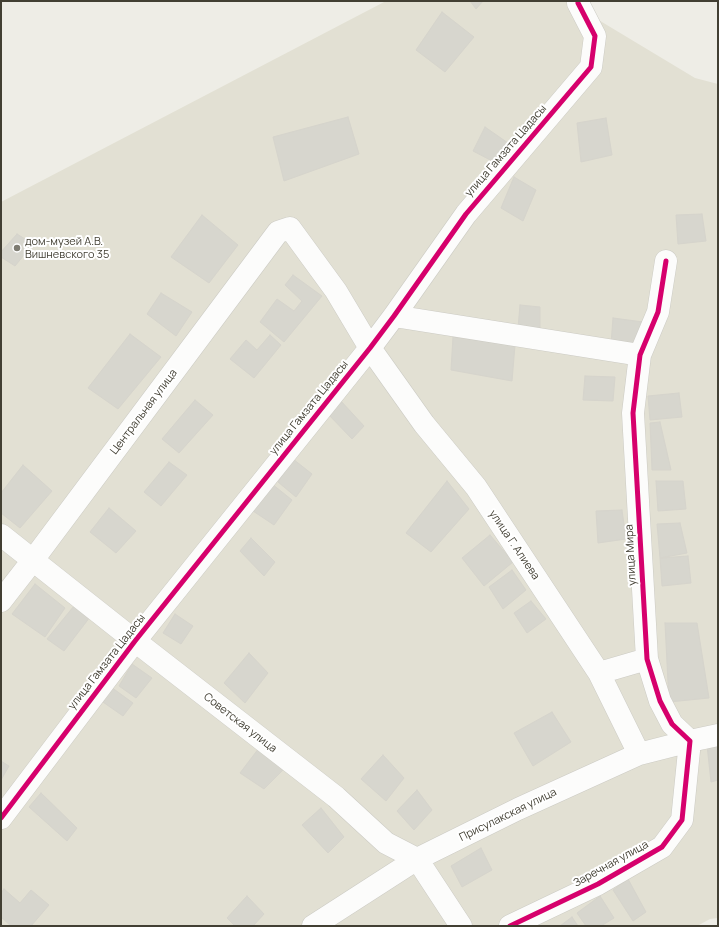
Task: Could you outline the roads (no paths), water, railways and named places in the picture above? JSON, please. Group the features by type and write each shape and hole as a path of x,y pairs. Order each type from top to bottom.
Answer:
{"street":[{"name":"улица Гамзата Цадасы","path":"1,818 135,642 370,348 466,214 592,67 595,36 578,3"},
{"name":"улица Г. Алиева","path":"290,228 336,291 370,348 424,424 476,487 600,673 640,754"},
{"name":"Центральная улица","path":"1,601 278,232 290,228"},
{"name":"улица Мира","path":"666,261 658,312 640,355 633,413 648,659 660,700 672,724 690,741"},
{"path":"394,316 640,355"},
{"name":"Советская улица","path":"1,535 135,642 336,797 386,843 417,859 461,926"},
{"path":"600,673 648,659"},
{"name":"Присулакская улица","path":"313,926 417,859 518,809 640,754 718,735"},
{"name":"Заречная улица","path":"510,926 598,884 662,847 682,820 690,741"}],"place":[{"name":"дом-музей А.В. Вишневского 35","path":"17,248"}]}
